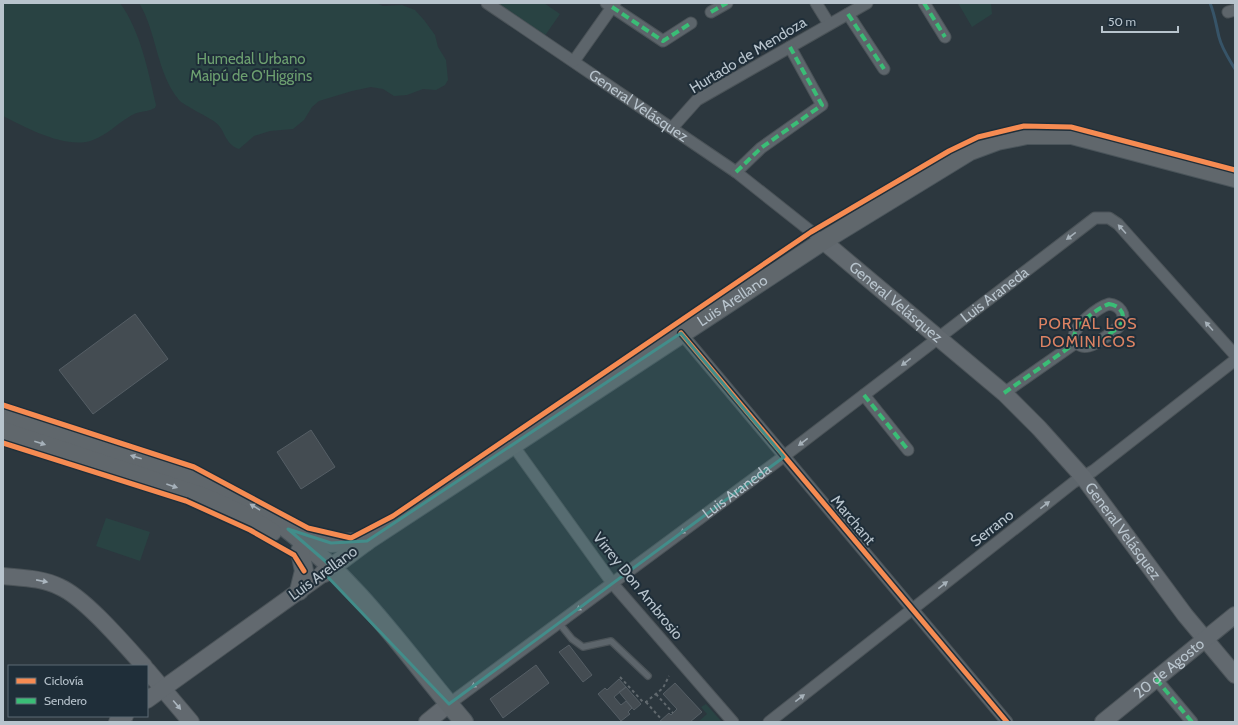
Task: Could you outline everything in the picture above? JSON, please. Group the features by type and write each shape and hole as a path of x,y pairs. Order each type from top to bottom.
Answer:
{"main road":[{"name":"Luis Arellano","path":"328,570 512,444 681,333 823,241 970,151 997,140 1027,135 1057,134 1087,138 1235,178"},
{"path":"3,415 198,478 252,506 288,529 308,538 331,544 367,542"},
{"path":"3,432 142,476 211,500 259,524 328,570"},
{"path":"288,529 328,570 403,658 431,684 464,722"},
{"path":"299,591 304,571 300,551"}],"street":[{"name":"General Velásquez","path":"487,3 736,172 823,241 936,338 1004,393 1040,428 1083,477 1205,639 1235,675"},
{"path":"711,12 727,3"},
{"path":"816,3 829,24"},
{"name":"Hurtado de Mendoza","path":"672,128 697,100 867,3"},
{"path":"924,3 945,37"},
{"path":"574,61 611,4 663,41 691,23"},
{"path":"848,14 884,69"},
{"path":"736,172 761,148 822,105 790,47"},
{"name":"Luis Araneda","path":"427,722 449,704 784,457 936,338 1091,220 1104,217 1118,224 1235,355"},
{"path":"1112,305 1121,309 1123,319 1118,328 1090,347 1083,346 1077,342 1074,334 1076,328 1104,306 1112,305"},
{"name":"Marchant","path":"681,333 1007,722"},
{"path":"1004,393 1077,342"},
{"name":"Serrano","path":"769,722 912,609 1235,360"},
{"path":"864,395 908,450"},
{"name":"Virrey Don Ambrosio","path":"512,444 613,584 733,722"},
{"name":"Luis Arellano","path":"148,699 328,570"},
{"path":"3,576 40,580 68,591 81,602 143,665"},
{"name":"20 de Agosto","path":"1104,722 1235,615"},
{"path":"148,671 191,722"},
{"path":"1156,679 1192,722"}],"lane":[{"path":"559,623 572,639 583,646 611,641 648,676"}],"path":[{"path":"646,702 663,688 669,676"},
{"path":"620,677 662,720"},
{"path":"656,694 673,713"}],"highlighted area":[{"path":"681,333 784,457 449,704 324,573 332,567 288,529 331,543 367,541"}],"green space":[{"name":"Humedal Urbano Maipú de O'Higgins","path":"3,3 120,3 139,39 150,79 156,105 155,108 132,115 103,135 93,140 83,142 60,140 24,127 3,116"},
{"name":"Humedal Urbano Maipú de O'Higgins","path":"139,3 376,3 383,6 402,5 415,10 435,35 438,47 446,60 448,80 445,85 436,90 423,89 407,95 394,96 383,89 371,87 319,101 312,107 304,120 293,129 270,131 254,136 239,149 230,144 219,125 181,102 171,89 161,65 150,26"},
{"path":"493,3 544,3 560,14 544,37"},
{"path":"958,3 991,3 992,14 972,27"},
{"path":"106,518 150,532 140,561 96,546"},
{"path":"706,704 722,722 698,722 707,714 701,707"}],"building":[{"path":"135,314 168,359 93,414 59,370"},
{"path":"311,430 335,467 301,489 277,452"},
{"path":"569,645 592,675 583,682 559,652"},
{"path":"536,665 549,683 503,718 490,699"},
{"path":"619,679 626,687 614,697 621,705 626,701 632,708 628,712 630,714 621,721 598,694 605,688 607,690"},
{"path":"675,683 702,712 690,722 659,722 669,713 671,715 677,709 663,694"},
{"path":"626,687 641,704 634,710 619,692"}],"waterway":[{"path":"1210,3 1220,41 1235,69"}],"marked path":[{"path":"711,12 727,3"},
{"path":"924,3 945,37"},
{"path":"612,7 663,41 691,23"},
{"path":"848,14 884,69"},
{"path":"736,172 761,148 822,105 790,47"},
{"path":"1109,304 1116,306 1121,311 1123,317 1121,324 1099,342 1089,346 1081,345 1077,342 1074,337 1075,332 1082,322 1099,309 1109,304"},
{"path":"1004,393 1077,342"},
{"path":"864,395 908,450"},
{"path":"1156,679 1192,722"}],"cycle path":[{"path":"3,405 194,467 308,528 351,538 393,516 811,232 949,151 978,137 1024,126 1071,127 1235,170"},
{"path":"681,333 1007,722"},
{"path":"3,443 186,501 250,530 294,555 304,571"}],"district":[{"name":"PORTAL LOS DOMINICOS","path":"1088,332"}]}
